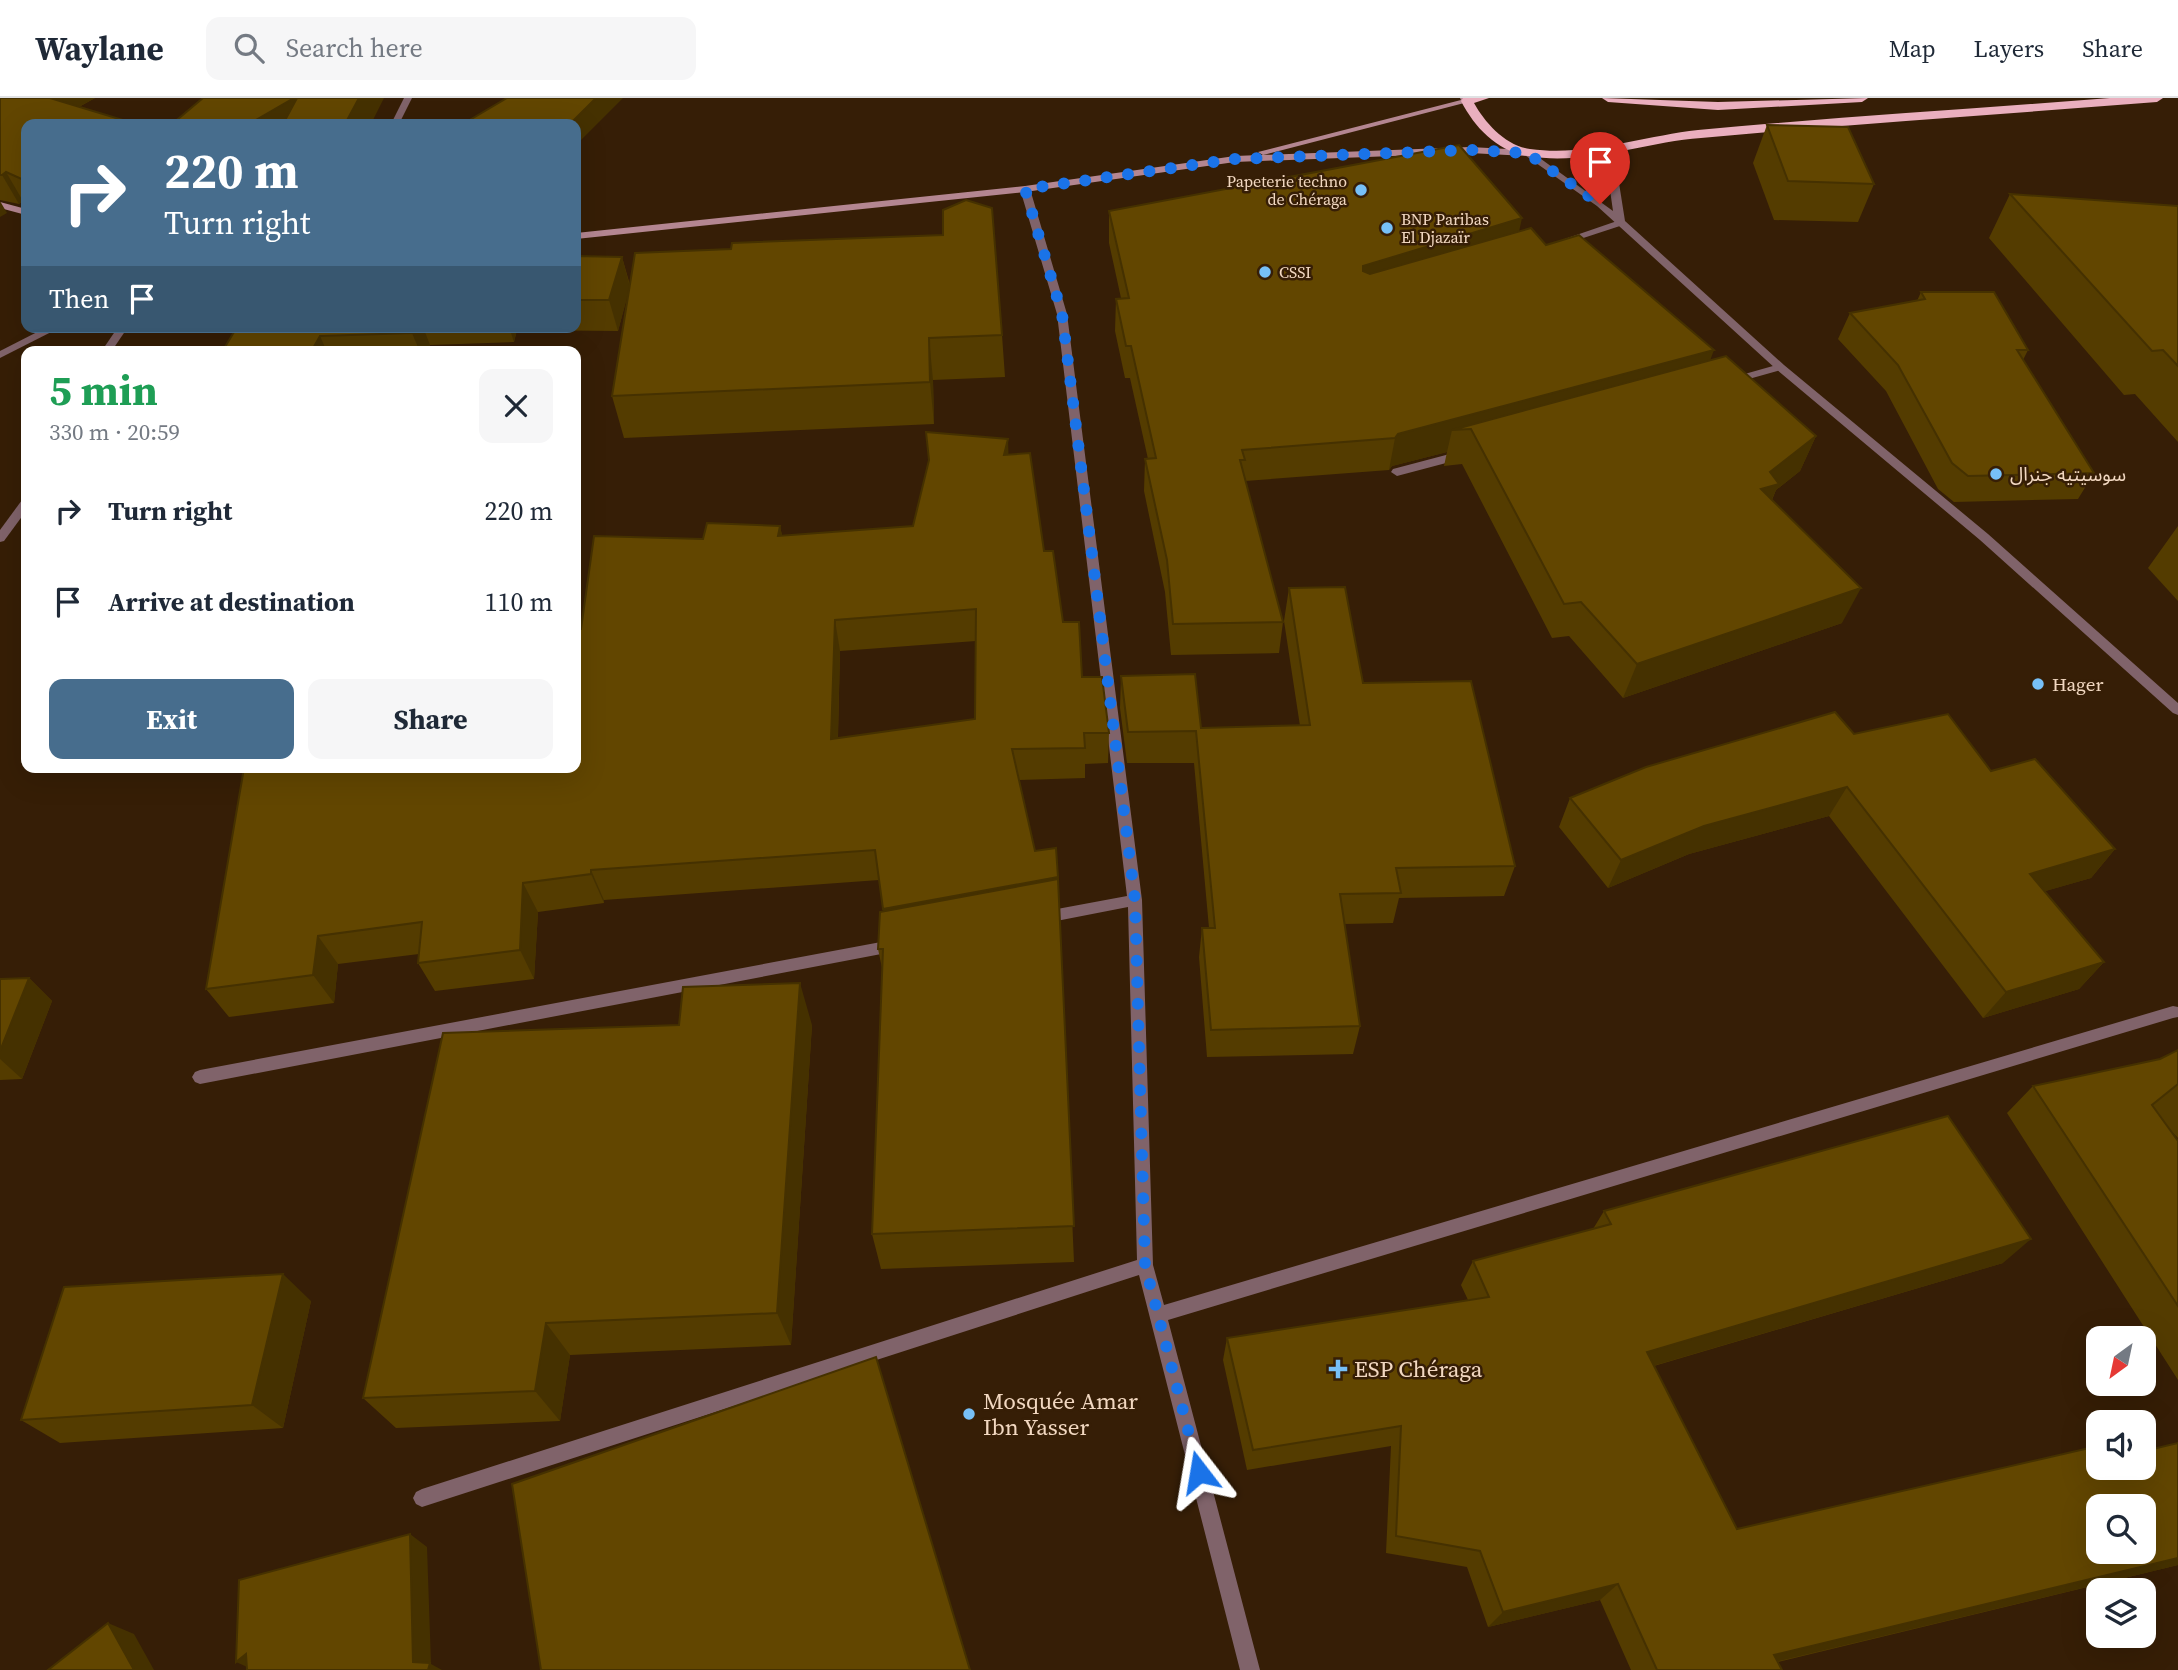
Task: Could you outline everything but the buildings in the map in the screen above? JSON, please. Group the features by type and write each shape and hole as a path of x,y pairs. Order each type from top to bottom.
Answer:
{"highway":[{"path":"1483,98 1466,99 1481,124 1527,153 1578,152 1705,134 2157,98"},
{"path":"1608,98 1718,106 1862,98"}],"main road":[{"path":"1235,159 1466,99"},
{"path":"581,235 1025,189 1235,159 1470,150 1527,153"},
{"path":"0,205 21,211"}],"street":[{"path":"398,119 408,98"},
{"path":"1619,146 1614,183 1620,223"},
{"path":"1527,153 1577,186 1780,367 1984,537 2178,710"},
{"path":"1025,189 1062,314 1135,900 1145,1265 1160,1314 1250,1670"},
{"path":"1548,246 1620,223"},
{"path":"0,355 44,333"},
{"path":"1714,385 1780,367"},
{"path":"1397,472 1476,451"},
{"path":"0,538 21,510"},
{"path":"1025,921 1135,900"},
{"path":"200,1077 915,942"},
{"path":"1160,1314 2173,1012"},
{"path":"422,1498 1145,1265"}],"place":[{"name":"Papeterie techno de Chéraga","path":"1361,190"},
{"name":"BNP Paribas El Djazaïr","path":"1387,228"},
{"name":"CSSI","path":"1265,272"},
{"name":"سوسيتيه جنرال","path":"1996,474"},
{"name":"Hager","path":"2038,684"},
{"name":"ESP Chéraga","path":"1338,1369"},
{"name":"Mosquée Amar Ibn Yasser","path":"969,1414"}],"route":[{"path":"1199,1472 1160,1314 1145,1265 1135,900 1062,314 1025,189 1235,159 1470,150 1527,153 1600,204"}]}
